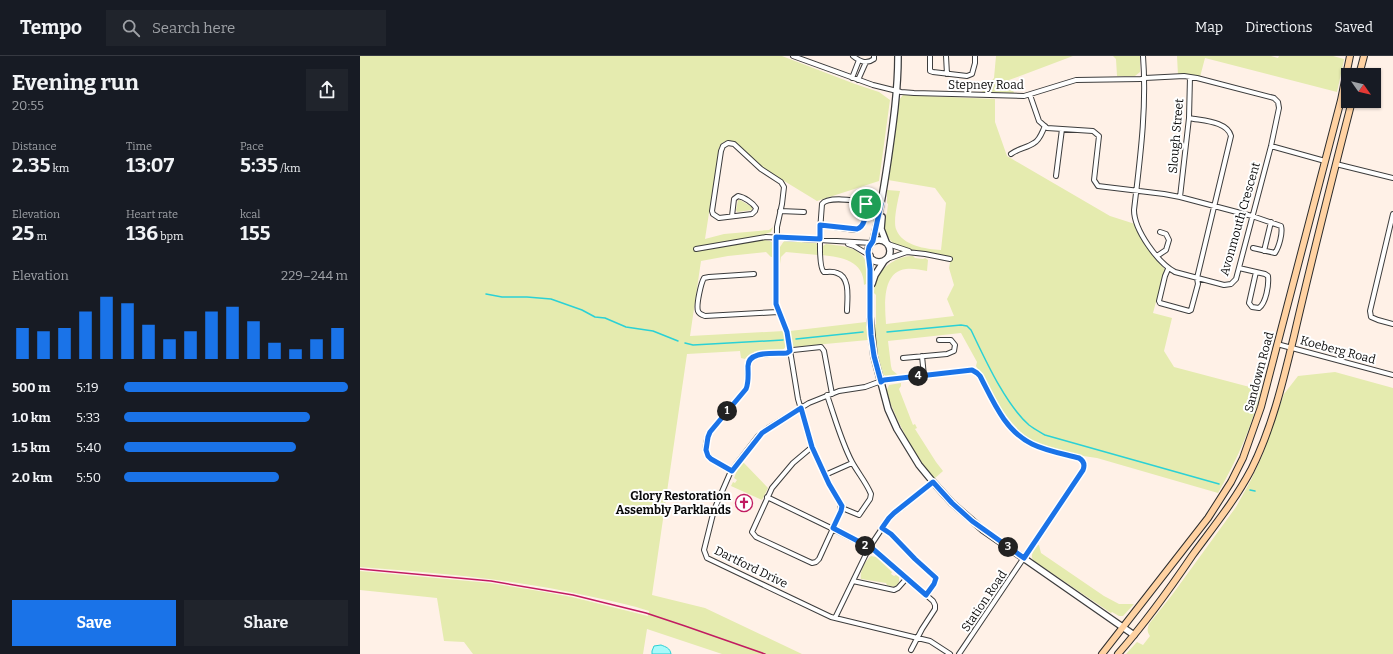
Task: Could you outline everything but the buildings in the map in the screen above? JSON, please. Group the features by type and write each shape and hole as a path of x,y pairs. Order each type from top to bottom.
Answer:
{"main road":[{"name":"Sandown Road","path":"1102,654 1208,518 1231,482 1244,458 1255,427 1277,344 1325,161 1346,78 1350,56"},
{"path":"1361,68 1364,56"},
{"name":"Sandown Road","path":"1118,654 1219,522 1251,470 1264,441 1274,412 1291,348 1318,233 1350,108"}],"street":[{"name":"Stepney Road","path":"794,56 852,78 897,91 941,95 1014,97 1030,95 1076,80 1145,78"},
{"path":"808,56 808,62"},
{"path":"852,56 866,62 874,59 874,56"},
{"path":"870,302 872,282 890,252 881,229 883,196 897,91 898,56"},
{"path":"930,56 930,71 967,76 972,74 975,56"},
{"path":"946,56 947,74"},
{"path":"1144,56 1144,118 1134,210 1136,223 1160,262 1168,269 1159,302 1189,311 1191,310 1198,284 1196,278 1231,139 1227,129 1222,125 1189,118"},
{"path":"852,78 859,60"},
{"path":"858,80 866,62"},
{"name":"Avonmouth Crescent","path":"1145,78 1190,77 1272,97 1276,99 1279,104 1271,146 1235,280 1230,285 1224,285 1168,269"},
{"name":"Slough Street","path":"1180,197 1189,118 1190,77"},
{"path":"1030,95 1039,121 1050,129 1093,131 1098,135 1094,180 1098,186 1180,197 1252,216 1281,226 1282,230 1276,252 1271,253 1253,248"},
{"path":"1011,154 1018,149 1038,140 1045,126"},
{"path":"1056,176 1062,129"},
{"path":"732,216 734,199 738,196 755,207 755,211 752,214 717,218 713,214 712,211 722,148 728,143 734,144 761,169 782,183 784,190 776,237 776,304 787,332 798,399 812,447 842,508 819,559 813,563 810,563 754,536 752,530 772,488 793,463 812,447"},
{"path":"1271,146 1325,161"},
{"path":"1336,164 1393,178"},
{"path":"883,196 872,242 869,247 872,342 888,409 897,428 919,465 952,503 972,521 1134,635"},
{"path":"847,311 847,285 845,278 836,272 822,271 820,225 822,204 825,200 836,198 881,204"},
{"path":"820,225 855,230 859,228 864,222 866,202"},
{"path":"780,211 804,212"},
{"path":"1393,214 1370,311 1371,317 1393,324"},
{"path":"1264,251 1271,222"},
{"path":"1157,256 1166,250 1169,240 1166,234 1160,232"},
{"path":"696,249 766,237 872,242 879,240 903,250 950,259"},
{"path":"838,241 854,246 876,261 885,260 907,252 918,253"},
{"path":"1238,268 1256,272 1265,274 1268,278 1263,304 1259,308 1252,307 1249,303 1256,272"},
{"path":"754,274 704,278 700,289 698,312 705,316 778,312"},
{"path":"904,358 947,354 954,351 955,345 951,340 939,340"},
{"name":"Koeberg Road","path":"1277,344 1393,375"},
{"path":"732,471 711,459 708,456 706,448 709,433 746,389 750,359 755,355 787,353 790,351 819,346 823,348 829,395 838,431 852,463 871,494 871,497 858,515 842,508"},
{"path":"922,356 924,376"},
{"name":"Dartford Drive","path":"950,654 930,641 835,618 710,560 705,556 704,550 714,510 732,471 762,433 809,403 829,395 866,387 884,380 972,370 980,376 1004,421 1017,434 1037,446 1083,460 1083,470 1056,509"},
{"path":"825,475 852,463"},
{"path":"835,618 869,548 889,518 933,482"},
{"path":"767,497 833,528 869,548 934,602 935,607 911,650"},
{"name":"Station Road","path":"960,654 1056,509"},
{"path":"882,528 891,534 936,578 934,584 926,595"},
{"path":"853,581 894,590 898,588 906,579"}],"green space":[{"path":"360,56 782,56 879,92 890,100 879,181 817,201 761,167 734,142 726,141 722,143 719,148 705,239 724,234 769,230 773,227 771,232 765,234 765,240 773,243 774,257 771,257 766,252 728,256 701,261 690,336 784,331 787,345 782,351 757,352 745,359 741,358 740,351 687,354 652,595 705,608 802,654 722,654 647,629 643,654 473,654 464,642 444,641 437,598 360,590 360,571 490,583 572,597 648,616 649,611 564,591 506,581 448,574 360,567"},
{"path":"996,56 1073,56 1009,80 1014,93 982,92 994,78"},
{"path":"1113,56 1140,56 1140,72 1135,76 1117,76 1116,59"},
{"path":"1177,56 1271,56 1278,58 1279,56 1333,56 1344,59 1337,92 1205,58 1200,77 1178,75"},
{"path":"903,95 995,99 995,122 1007,156 1110,216 1135,224 1147,248 1165,269 1153,313 1172,318 1164,351 1174,367 1261,390 1243,443 1218,493 1097,458 1049,448 1026,438 1016,431 1008,422 976,366 977,362 961,333 888,341 892,370 898,375 886,376 882,374 874,326 876,324 876,295 874,291 878,275 886,266 896,260 908,256 923,259 925,258 928,260 927,271 906,269 892,276 886,291 886,324 954,316 947,299 954,285 949,268 951,257 895,245 884,230 888,204 887,190 900,191 895,221 896,229 899,235 915,246 941,250 946,203 935,188 888,180 899,100"},
{"path":"738,200 752,207 752,210 737,212"},
{"path":"784,241 816,243 818,245 818,255 786,252 781,257 780,264 780,247"},
{"path":"826,244 850,248 855,250 864,258 868,266 866,284 864,285 863,277 856,265 844,259 822,255 823,246"},
{"path":"866,322 868,340 793,347 790,331"},
{"path":"1335,372 1393,388 1393,654 1126,654 1137,642 1143,645 1150,636 1148,633 1149,624 1236,507 1263,454 1284,394 1298,376"},
{"path":"901,383 899,389 913,425 915,424 917,428 915,429 943,471 934,479 919,459 886,392 889,385"},
{"path":"743,462 768,488 762,500 731,486 733,482 735,483 737,480 734,478 738,468"},
{"path":"1038,545 1041,553 1104,596 1119,604 1134,604 1123,616 1119,616 1112,612 1111,613 1034,561 1032,555"},
{"path":"871,556 876,557 892,572 891,574 899,577 897,585 891,586 887,585 886,583 861,579 863,566"}],"water":[{"path":"661,645 669,649 671,654 652,654 654,646"}],"waterway":[{"path":"486,294 502,297 551,299 582,310 595,317 605,318 626,327 653,331 678,341"},
{"path":"887,332 961,325 967,326 971,330 989,367 1004,393 1020,416 1035,429 1045,435 1219,484"},
{"path":"796,339 863,332"},
{"path":"685,343 693,345 783,340"},
{"path":"1250,490 1255,491"}],"railway":[{"path":"360,569 491,581 573,595 646,613 765,654"}],"place":[{"name":"Glory Restoration Assembly Parklands","path":"744,503"}],"route":[{"path":"866,202 881,204 873,241 868,252 870,256 871,335 874,356 881,382 884,380 972,370 975,371 980,376 1004,421 1017,434 1037,446 1079,458 1083,460 1084,464 1083,470 1024,558 983,530 961,512 933,482 894,513 882,528 891,534 915,559 935,575 937,579 926,595 873,549 833,528 842,506 829,484 812,447 801,408 762,433 738,461 732,471 711,459 707,455 706,450 710,432 746,389 748,384 748,362 750,359 755,355 787,353 790,351 787,332 776,304 776,237 820,239 820,225 855,230 864,222 866,204 866,202"}]}
